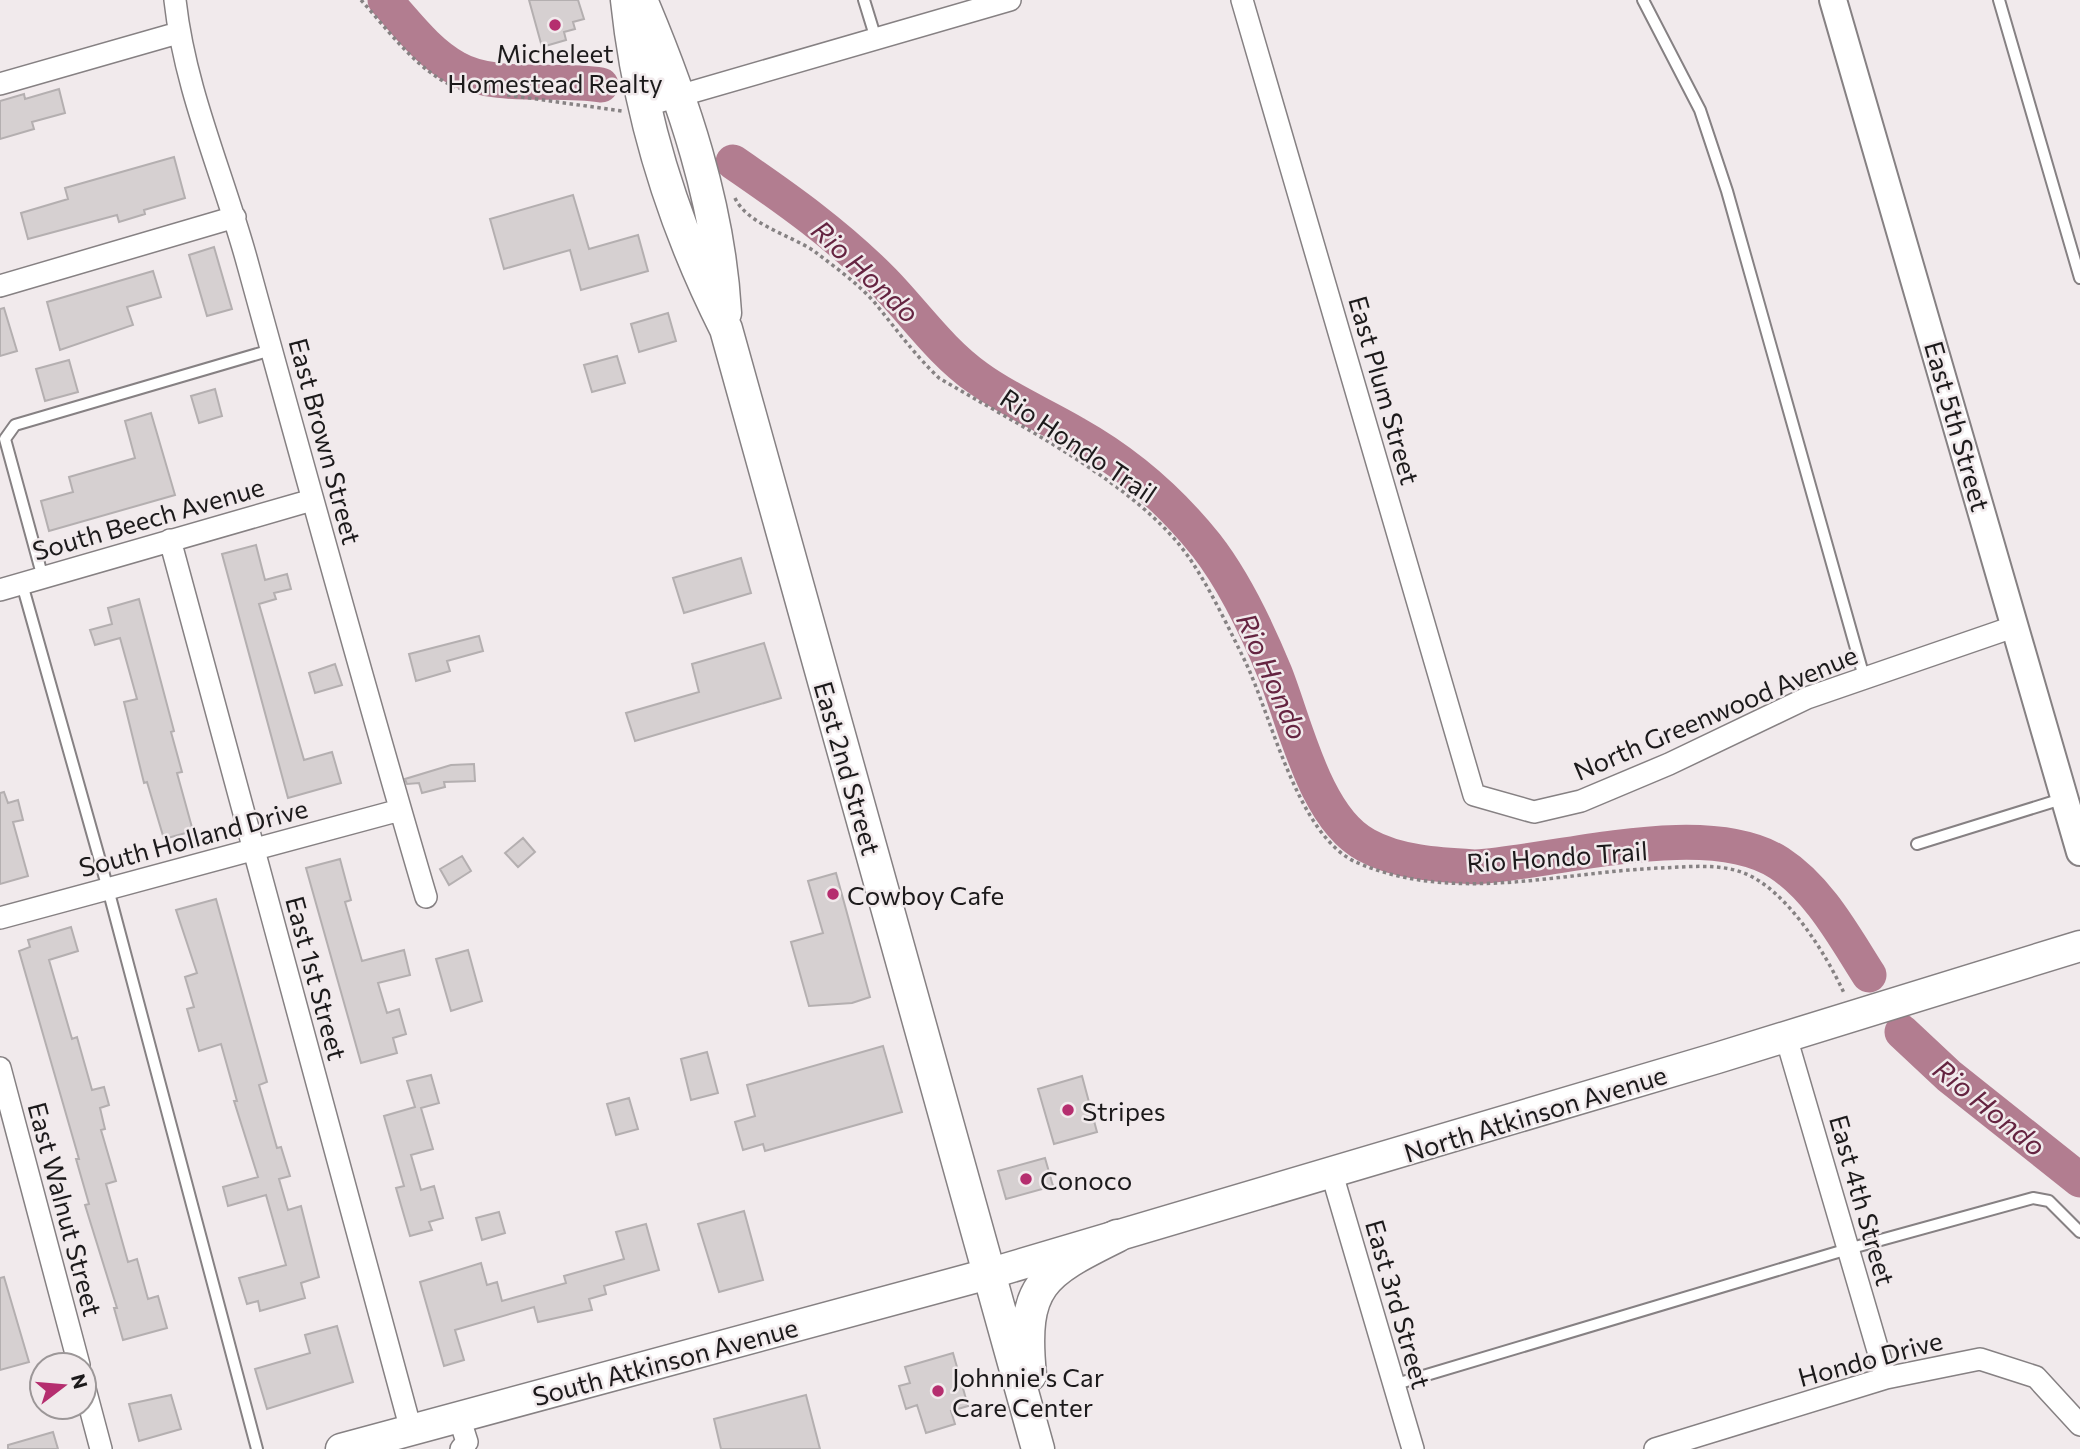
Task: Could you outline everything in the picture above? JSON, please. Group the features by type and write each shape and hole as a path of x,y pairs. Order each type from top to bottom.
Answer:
{"main road":[{"name":"East 2nd Street","path":"627,0 648,118 687,248 726,329"},
{"name":"East 2nd Street","path":"641,0 680,97 717,241 726,329 1037,1444"},
{"name":"North Atkinson Avenue","path":"988,1274 1332,1174 2080,946"},
{"path":"1037,1444 1028,1348 1034,1297 1042,1283 1059,1266 1117,1236"},
{"name":"South Atkinson Avenue","path":"341,1449 988,1274"}],"street":[{"name":"East Brown Street","path":"175,0 178,33 191,88 235,217 312,500 426,897"},
{"path":"648,118 680,97 1010,0"},
{"name":"East Plum Street","path":"1242,0 1474,795"},
{"name":"East 5th Street","path":"1833,0 2066,793 2080,852"},
{"path":"0,84 178,33"},
{"path":"0,286 235,217"},
{"name":"South Beech Avenue","path":"0,590 312,500"},
{"name":"East 1st Street","path":"170,540 411,1430"},
{"name":"North Greenwood Avenue","path":"1474,795 1535,812 1581,801 1669,764 1807,698 2016,626"},
{"name":"South Holland Drive","path":"0,918 401,810"},
{"name":"East 4th Street","path":"1786,1037 1886,1378"},
{"name":"East Walnut Street","path":"0,1068 75,1351"},
{"name":"East 3rd Street","path":"1332,1174 1413,1449"},
{"name":"Hondo Drive","path":"1656,1449 1886,1378 1980,1359 2036,1377 2080,1425"},
{"path":"459,1417 467,1442 461,1449"},
{"path":"94,1421 101,1449"}],"lane":[{"path":"864,0 876,39"},
{"path":"1643,0 1700,110 1727,191 1864,677"},
{"path":"1999,0 2080,278"},
{"path":"257,1449 108,889 32,581 5,439 15,425 271,350"},
{"path":"1917,844 2066,793"},
{"path":"1393,1385 1848,1249 2033,1198 2049,1202 2080,1232"}],"path":[{"path":"361,0 439,80 457,88 626,112 648,118"},
{"name":"Rio Hondo Trail","path":"730,187 741,210 800,242 878,307 919,359 939,378 1125,492 1156,520 1189,558 1246,662 1302,800 1318,830 1330,845 1356,863 1392,874 1490,886 1636,869 1707,866 1745,873 1767,888 1792,911 1832,967 1854,1014"}],"building":[{"name":"Micheleet Homestead Realty","path":"529,0 578,0 584,19 573,22 575,29 564,32 566,40 542,47"},
{"path":"59,89 65,113 32,122 34,129 0,139 0,101 24,94 25,99"},
{"path":"174,157 185,198 144,210 145,214 119,222 117,215 28,239 21,213 68,199 65,188"},
{"path":"573,195 589,249 638,235 648,271 581,290 570,250 504,269 490,219"},
{"path":"214,247 232,309 207,316 189,255"},
{"path":"153,271 161,297 127,307 133,325 60,350 47,302"},
{"path":"4,308 17,351 0,356 0,309"},
{"path":"668,313 676,341 639,352 631,324"},
{"path":"617,356 625,383 592,392 584,365"},
{"path":"69,360 78,392 45,401 36,369"},
{"path":"215,389 222,416 199,423 191,396"},
{"path":"151,413 175,495 49,531 41,501 73,492 69,477 135,458 125,421"},
{"path":"256,545 265,580 287,574 291,589 274,593 276,599 259,604 304,760 332,752 341,783 288,798 222,554"},
{"path":"741,558 751,593 684,613 673,578"},
{"path":"139,599 174,731 171,732 182,772 177,773 193,831 164,839 147,782 144,783 124,702 137,699 120,638 95,645 90,630 112,624 108,608"},
{"path":"479,636 483,651 447,661 450,671 416,681 409,654"},
{"path":"764,643 781,698 635,741 626,713 699,692 692,664"},
{"path":"335,664 342,685 315,693 309,673"},
{"path":"474,764 475,781 444,782 445,787 422,793 419,783 407,784 405,779 451,765"},
{"path":"4,792 8,803 18,800 23,820 13,822 28,876 0,884 0,793"},
{"path":"523,838 535,852 518,867 505,853"},
{"path":"462,856 471,871 449,885 440,869"},
{"path":"340,859 351,900 345,902 362,961 404,950 410,975 378,983 387,1013 399,1009 406,1034 393,1038 397,1053 361,1063 306,868"},
{"path":"836,873 870,997 852,1003 809,1006 791,942 823,933 808,881"},
{"path":"216,899 267,1082 259,1085 277,1148 281,1147 290,1176 279,1179 288,1210 301,1206 319,1277 301,1283 305,1298 260,1311 258,1301 247,1304 239,1278 286,1265 266,1195 228,1206 223,1187 258,1177 234,1101 237,1101 221,1044 199,1051 187,1009 194,1007 185,977 197,973 176,910"},
{"path":"71,927 78,951 49,960 72,1039 77,1037 92,1090 104,1087 109,1105 100,1108 105,1129 101,1130 116,1181 106,1184 128,1262 137,1259 148,1299 158,1296 167,1328 123,1340 114,1308 117,1308 85,1205 89,1204 76,1159 79,1159 19,951 30,947 28,940"},
{"path":"468,950 482,1001 451,1011 436,959"},
{"path":"883,1046 902,1112 765,1151 763,1144 743,1150 735,1122 755,1116 747,1085"},
{"path":"707,1052 718,1093 691,1100 681,1059"},
{"path":"431,1075 439,1103 421,1108 433,1149 411,1155 421,1190 434,1186 443,1218 429,1222 432,1230 410,1236 396,1188 404,1186 384,1116 415,1107 407,1081"},
{"name":"Stripes","path":"1082,1076 1097,1132 1054,1144 1038,1089"},
{"path":"629,1098 638,1129 616,1135 607,1104"},
{"name":"Conoco","path":"1045,1158 1053,1186 1006,1199 998,1171"},
{"path":"744,1211 763,1280 719,1292 698,1224"},
{"path":"499,1212 505,1233 482,1240 476,1218"},
{"path":"646,1224 659,1270 604,1286 606,1294 589,1299 592,1310 538,1322 534,1307 455,1330 464,1360 444,1366 420,1282 481,1263 487,1285 497,1282 502,1301 566,1283 564,1276 624,1259 616,1232"},
{"path":"4,1277 28,1362 0,1370 0,1278"},
{"path":"337,1326 353,1382 267,1409 255,1369 310,1353 305,1335"},
{"path":"953,1353 968,1406 951,1411 955,1424 926,1433 917,1405 906,1409 899,1386 910,1383 905,1367"},
{"path":"171,1395 181,1429 139,1441 129,1404"},
{"path":"806,1395 820,1449 721,1449 714,1419"},
{"path":"53,1432 58,1449 8,1449 8,1445"}],"waterway":[{"name":"Rio Hondo","path":"385,0 436,54 471,75 507,81 601,85"},
{"name":"Rio Hondo","path":"733,162 849,249 965,368 1001,393 1112,457 1146,483 1178,513 1217,559 1245,606 1275,673 1320,792 1348,832 1366,845 1405,859 1476,867 1674,842 1713,843 1749,850 1779,863 1806,886 1830,914 1869,975"},
{"name":"Rio Hondo","path":"1902,1032 1949,1076 2080,1180"}],"place":[{"name":"Micheleet Homestead Realty","path":"555,25"},
{"name":"Cowboy Cafe","path":"833,894"},
{"name":"Stripes","path":"1068,1110"},
{"name":"Conoco","path":"1026,1179"},
{"name":"Johnnie's Car Care Center","path":"938,1391"}]}
